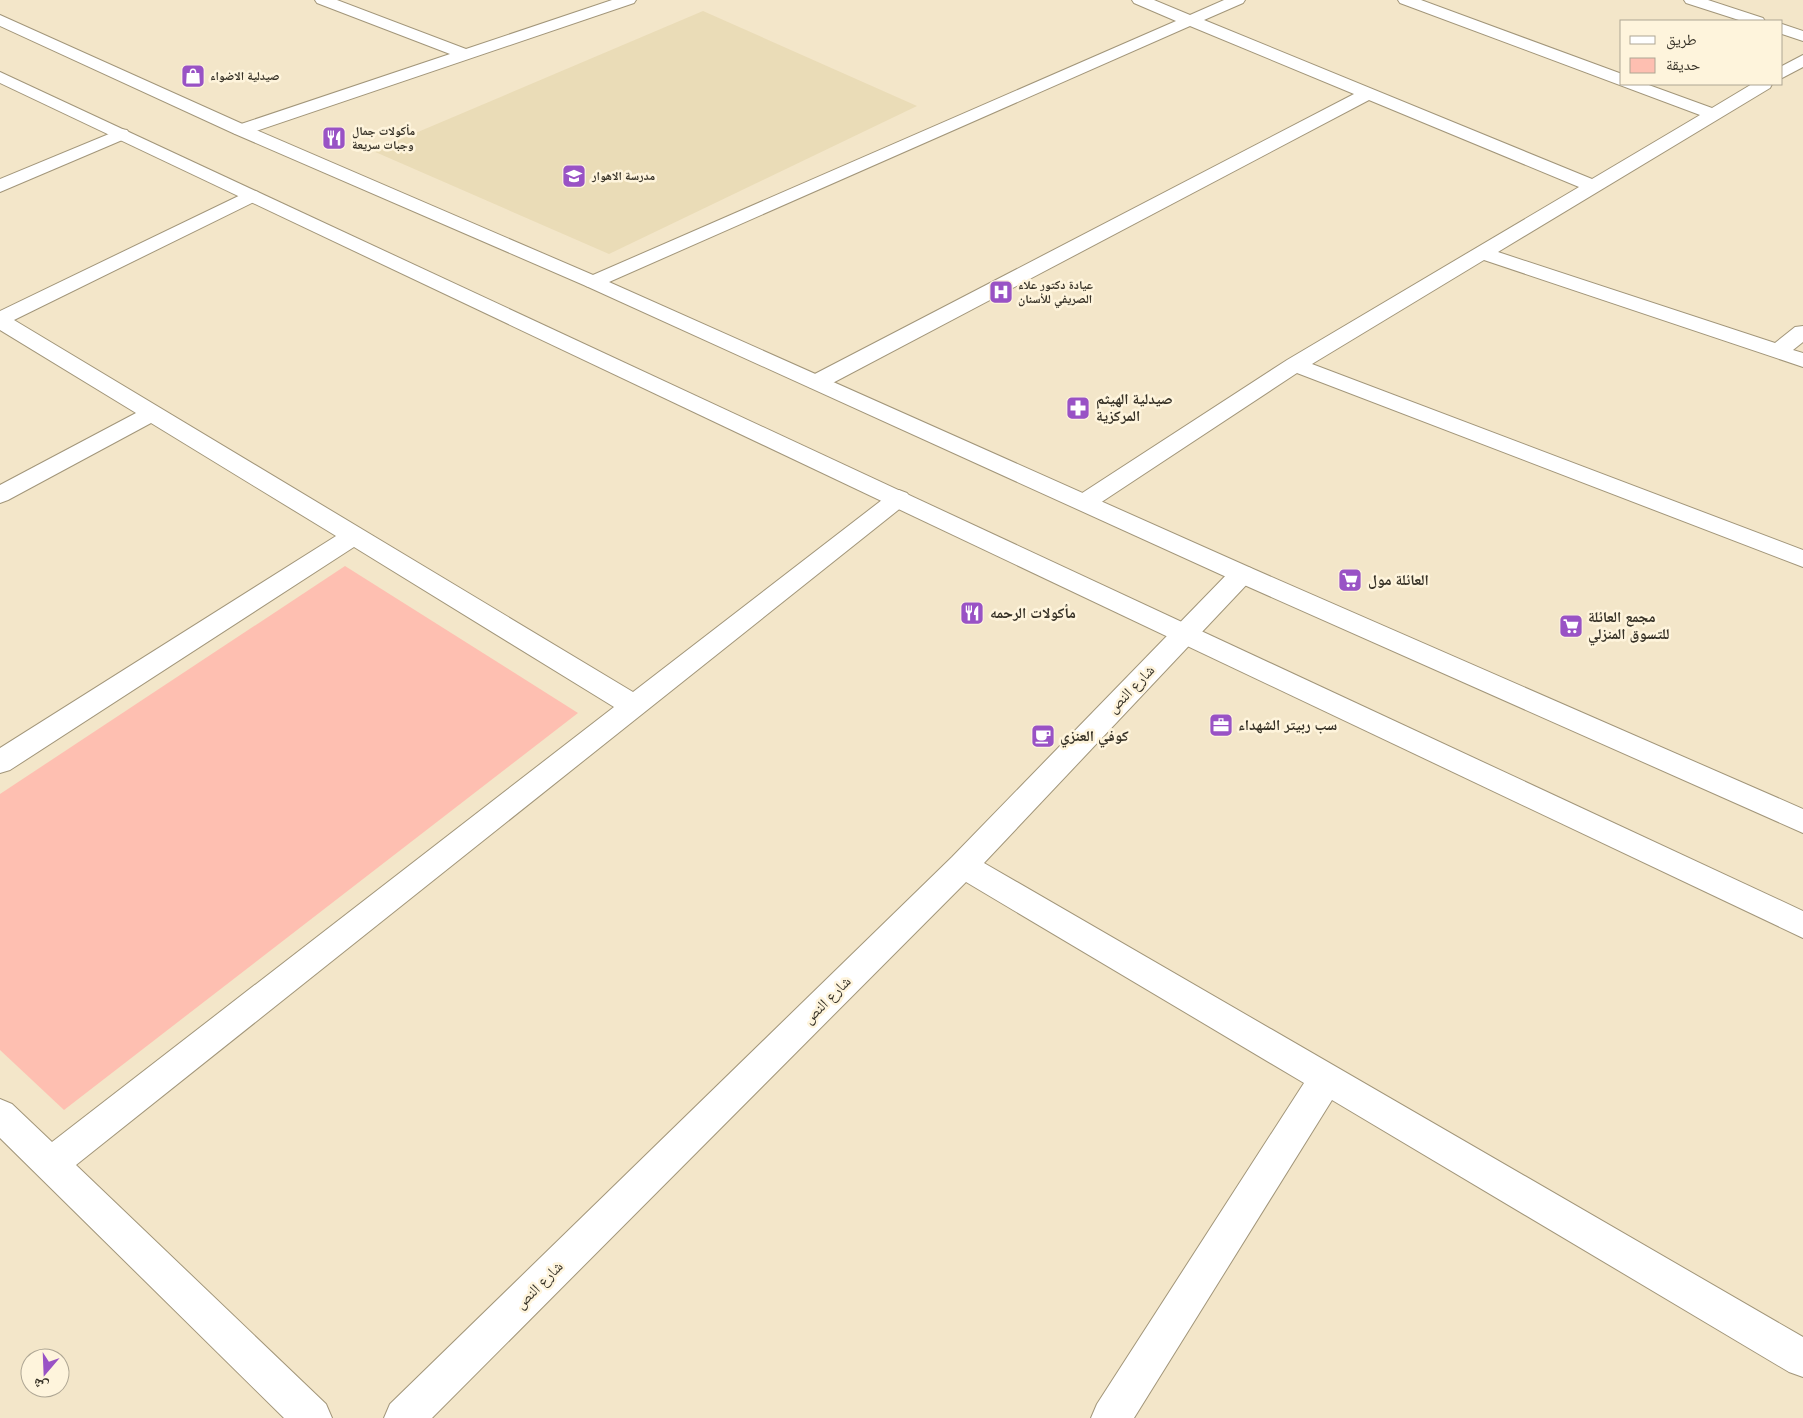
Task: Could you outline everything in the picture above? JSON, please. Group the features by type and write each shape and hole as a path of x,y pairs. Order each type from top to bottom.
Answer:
{"street":[{"path":"323,0 466,55"},
{"path":"241,130 628,0"},
{"path":"1140,0 1593,186"},
{"path":"593,282 1237,0"},
{"path":"1406,0 1620,79"},
{"path":"1692,0 1754,20"},
{"path":"0,20 241,130 593,282 1086,502 1242,574 1803,822"},
{"path":"1783,29 1803,36"},
{"path":"1783,72 1803,60"},
{"path":"0,77 899,498 1803,925"},
{"path":"1634,85 1713,114"},
{"path":"1086,502 1295,365 1762,85"},
{"path":"817,382 1367,94"},
{"path":"0,186 121,134"},
{"path":"0,320 251,196"},
{"path":"1482,253 1803,360"},
{"path":"0,320 353,537 634,706"},
{"path":"1777,352 1803,332"},
{"path":"1295,365 1803,559"},
{"path":"0,495 151,414"},
{"path":"51,1164 899,498"},
{"path":"0,762 353,537"},
{"name":"شارع النص","path":"404,1418 964,866 1242,574"},
{"path":"964,866 1803,1358"},
{"path":"1111,1418 1326,1079"},
{"path":"0,1115 312,1418"}],"shaded area":[{"path":"703,11 917,106 609,254 373,151"}],"green space":[{"path":"345,566 578,713 64,1110 0,1050 0,794"}],"place":[{"name":"صيدلية الاضواء","path":"193,76"},
{"name":"مأكولات جمال وجبات سريعة","path":"334,138"},
{"name":"مدرسة الاهوار","path":"574,176"},
{"name":"عيادة دكتور علاء الصريفي للأسنان","path":"1001,292"},
{"name":"صيدلية الهيثم المركزية","path":"1078,408"},
{"name":"العائلة مول","path":"1350,580"},
{"name":"مأكولات الرحمه","path":"972,613"},
{"name":"مجمع العائلة للتسوق المنزلي","path":"1571,626"},
{"name":"سب ربيتر الشهداء","path":"1221,725"},
{"name":"كوفي العنزي","path":"1043,736"}]}
